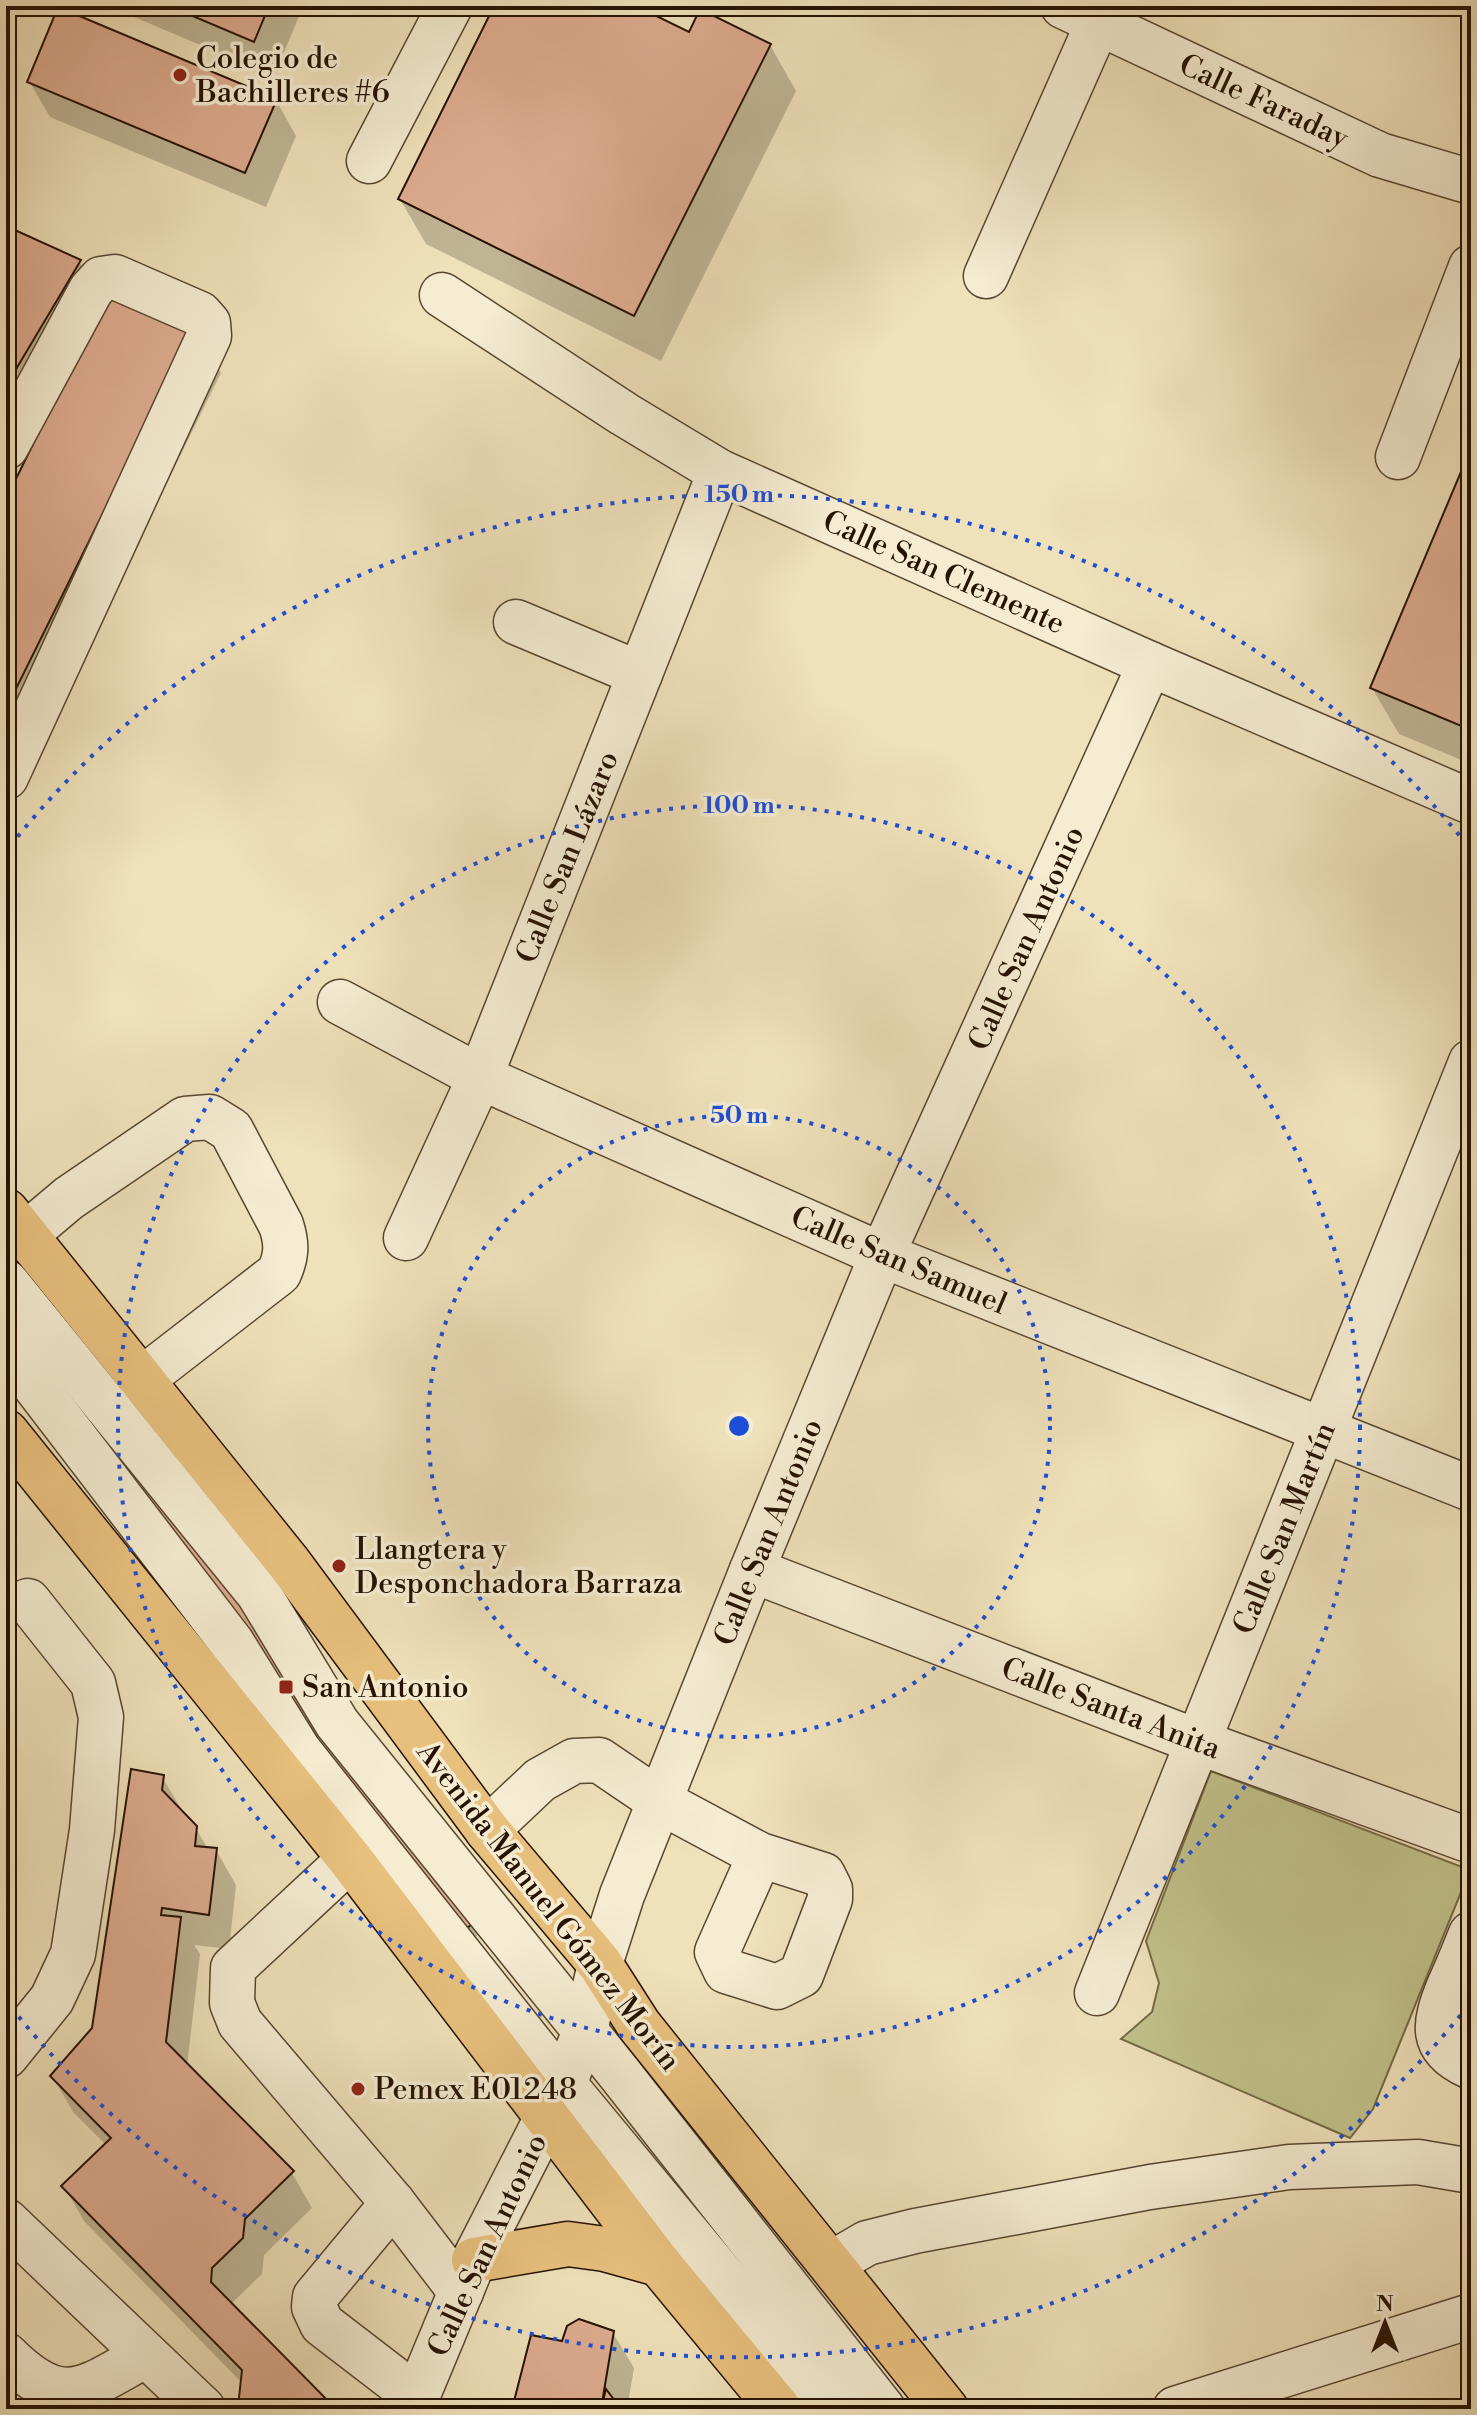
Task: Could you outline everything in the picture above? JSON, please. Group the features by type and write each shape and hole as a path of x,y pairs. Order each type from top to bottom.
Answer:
{"main road":[{"name":"Avenida Manuel Gómez Morín","path":"15,1223 289,1563 487,1830 600,1964 639,2025 946,2409"},
{"path":"11,1448 350,1859 556,2101 659,2264 779,2409"},
{"path":"468,2276 568,2244 605,2249 659,2264"}],"street":[{"path":"369,161 450,6"},
{"path":"986,276 1081,14"},
{"name":"Calle Faraday","path":"1081,14 1380,155 1471,182"},
{"path":"1398,457 1471,267"},
{"path":"6,447 91,290 101,279 115,277 200,314 208,323 209,336 6,777"},
{"name":"Calle San Clemente","path":"442,295 624,414 720,472 1150,664 1471,802"},
{"name":"Calle San Lázaro","path":"406,1238 480,1077 720,472"},
{"path":"516,622 640,674"},
{"name":"Calle San Antonio","path":"414,2403 468,2276 556,2101 585,2031 600,1964 622,1895 882,1255 1150,664"},
{"name":"Calle San Samuel","path":"340,1002 480,1077 882,1255 1471,1489"},
{"name":"Calle San Martín","path":"1097,1993 1471,1062"},
{"path":"15,1223 69,1198 185,1119 210,1117 231,1130 281,1225 286,1240 286,1258 279,1273 141,1380"},
{"path":"6,1282 259,1594 337,1723 883,2409"},
{"path":"6,1348 232,1643 299,1751 556,2101 833,2409"},
{"name":"Calle Santa Anita","path":"752,1570 1198,1742 1471,1841"},
{"path":"6,2056 52,1999 73,1954 92,1830 101,1717 93,1683 28,1601"},
{"path":"487,1830 540,1780 574,1761 599,1760 661,1802 760,1855"},
{"path":"350,1859 233,1968 232,2003 240,2023 393,2203 468,2276"},
{"path":"1471,1934 1436,2018 1437,2034 1444,2049 1471,2067"},
{"path":"831,2264 867,2243 879,2240 1150,2187 1289,2167 1418,2162 1471,2171"},
{"path":"393,2203 315,2297 314,2307 322,2324 414,2403"},
{"path":"12,2238 203,2409"},
{"path":"1175,2409 1471,2316"},
{"path":"6,2355 26,2375 43,2384 63,2390 81,2390 146,2355"}],"green space":[{"path":"1211,1771 1470,1870 1373,2109 1350,2138 1121,2039 1152,2012 1159,1983 1146,1941"}],"building":[{"path":"169,6 269,6 254,42"},
{"path":"494,6 636,6 689,32 700,9 771,44 634,316 398,199"},
{"path":"58,7 277,99 245,173 27,82"},
{"path":"6,226 81,260 6,386"},
{"path":"112,284 196,325 6,709 6,499"},
{"path":"1471,448 1471,730 1370,688"},
{"name":"San Antonio","path":"102,1415 262,1621 474,1923 457,1935 307,1753 83,1430"},
{"path":"131,1769 164,1775 162,1790 197,1826 195,1846 217,1848 209,1915 162,1908 161,1915 181,1917 166,2042 294,2171 245,2219 243,2238 212,2268 211,2282 336,2409 240,2409 242,2370 61,2186 111,2138 50,2076 92,2028"},
{"path":"579,2319 614,2331 601,2409 512,2409 531,2335 562,2341 567,2326"},
{"path":"606,2389 621,2409 601,2409"}],"place":[{"name":"Colegio de Bachilleres #6","path":"180,75"},
{"name":"Llangtera y Desponchadora Barraza","path":"339,1566"},
{"name":"San Antonio","path":"286,1687"},
{"name":"Pemex E01248","path":"358,2089"}]}
